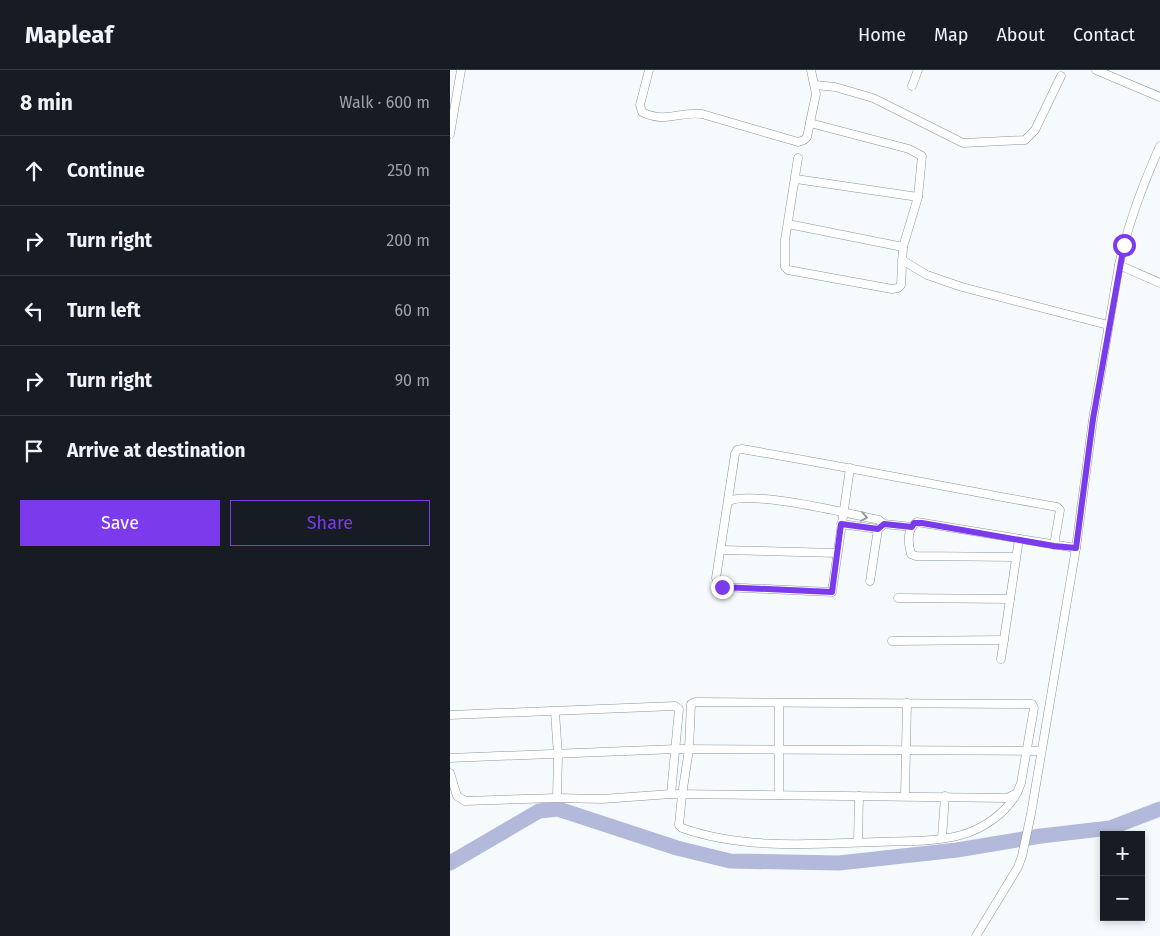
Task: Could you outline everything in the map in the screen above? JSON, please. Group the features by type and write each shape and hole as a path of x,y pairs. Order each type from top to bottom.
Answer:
{"street":[{"path":"450,134 461,70"},
{"path":"648,70 640,105 642,112 652,117 676,117 690,112 702,114 798,142 807,137 816,94 812,70"},
{"path":"912,86 918,70"},
{"path":"1096,70 1160,97"},
{"path":"815,85 835,87 872,98 963,143 995,140 1006,142 1025,140 1035,130 1061,76"},
{"path":"798,158 788,224 785,268 892,289 898,288 901,285 903,247 918,197 923,162 922,156 909,148 810,123"},
{"path":"976,936 1018,867 1022,856 1031,814 1076,548 1093,419 1119,265 1137,204 1160,146"},
{"path":"796,179 918,197"},
{"path":"788,224 903,247"},
{"path":"902,260 927,275 962,287 1108,325"},
{"path":"1119,265 1160,283"},
{"path":"850,468 833,590 830,593 722,587 718,585 716,578 735,454 738,450 742,449 850,468 1057,507 1060,510 1054,546"},
{"path":"729,501 737,498 774,500 879,520 881,527 870,581"},
{"path":"1016,558 913,555 908,542 914,523 922,523 1054,546 1076,548"},
{"path":"841,524 912,527"},
{"path":"1001,659 1019,539"},
{"path":"721,550 837,553"},
{"path":"898,598 1010,599"},
{"path":"892,641 1004,640"},
{"path":"692,702 779,703 1032,704 1034,708 1021,783 1017,793 1009,806 992,821 960,836 814,844 770,843 705,836 680,826 689,749 692,702"},
{"path":"779,703 779,795"},
{"path":"905,796 906,703"},
{"path":"450,715 675,706 679,709 671,794"},
{"path":"555,712 558,755 557,798"},
{"path":"450,758 676,749 1041,751"},
{"path":"450,772 457,796 465,800 602,799 671,794 682,796 945,796 1006,798 1017,793"},
{"path":"858,842 859,796"},
{"path":"942,838 945,796"}],"waterway":[{"path":"450,863 539,811 558,809 677,848 730,861 839,863 957,850 1041,836 1110,828 1160,809"}],"route":[{"path":"722,587 832,592 841,524 878,529 884,524 912,527 917,522 1054,546 1076,548 1093,419 1109,319 1124,245"}]}
